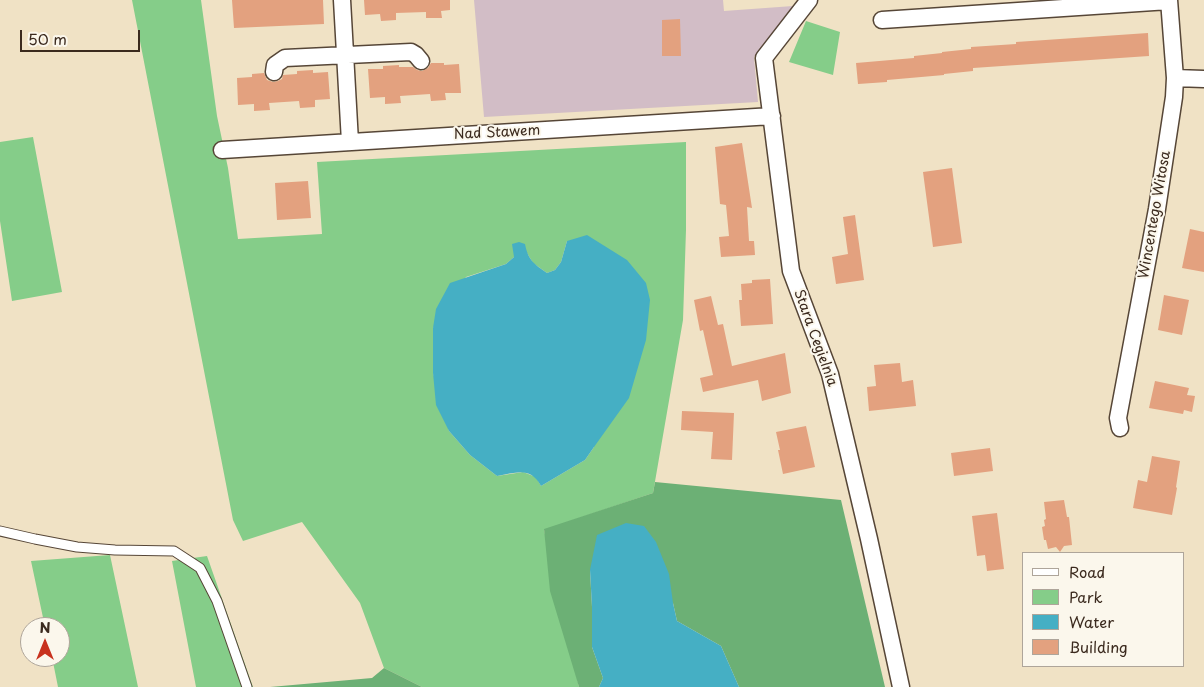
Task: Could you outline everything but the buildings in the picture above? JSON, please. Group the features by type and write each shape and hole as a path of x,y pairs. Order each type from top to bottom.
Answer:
{"street":[{"path":"342,0 350,142"},
{"name":"Stara Cegielnia","path":"809,0 764,58 791,271 830,374 902,687"},
{"path":"882,20 1169,0"},
{"name":"Wincentego Witosa","path":"1120,428 1118,418 1157,209 1174,97 1175,78 1169,0"},
{"path":"274,72 275,66 285,58 411,52 421,61"},
{"path":"1175,78 1204,80"},
{"name":"Nad Stawem","path":"222,150 772,116"}],"lane":[{"path":"0,531 77,546 115,550 174,551 200,568 217,601 247,687"}],"shaded area":[{"path":"474,0 723,0 724,11 793,6 754,57 758,102 484,117"}],"green space":[{"path":"132,0 201,0 217,116 228,168 238,239 322,234 317,162 686,142 683,320 653,493 544,530 579,687 422,687 384,668 360,603 302,522 243,541 233,520","holes":["567,241 594,447 585,460 541,486 536,477 523,472 497,476 470,455 449,431 433,373 433,328 466,277 506,264 514,257 527,253 533,263 547,273 555,270 561,262"]},
{"path":"806,21 840,32 833,75 789,62"},
{"path":"33,137 62,292 12,301 0,221 0,142"},
{"path":"655,482 841,500 885,687 739,687 721,646 677,621 673,603 590,570 592,647 603,678 599,687 579,687 550,591 544,529 653,493"},
{"path":"110,555 138,687 58,687 54,667 70,667 70,617 43,617 31,561"},
{"path":"207,556 253,687 196,687 172,561"},
{"path":"384,668 422,687 270,687 372,678"}],"water":[{"path":"587,235 627,260 646,283 650,300 646,340 629,398 585,460 541,486 537,480 527,473 497,476 470,455 449,431 436,405 433,373 433,328 436,309 450,283 506,264 514,257 512,244 519,242 525,244 532,261 547,273 555,270 561,262 567,241"},
{"path":"626,523 644,526 656,542 669,574 677,621 721,646 739,687 599,687 603,678 592,647 590,570 597,535"}]}
